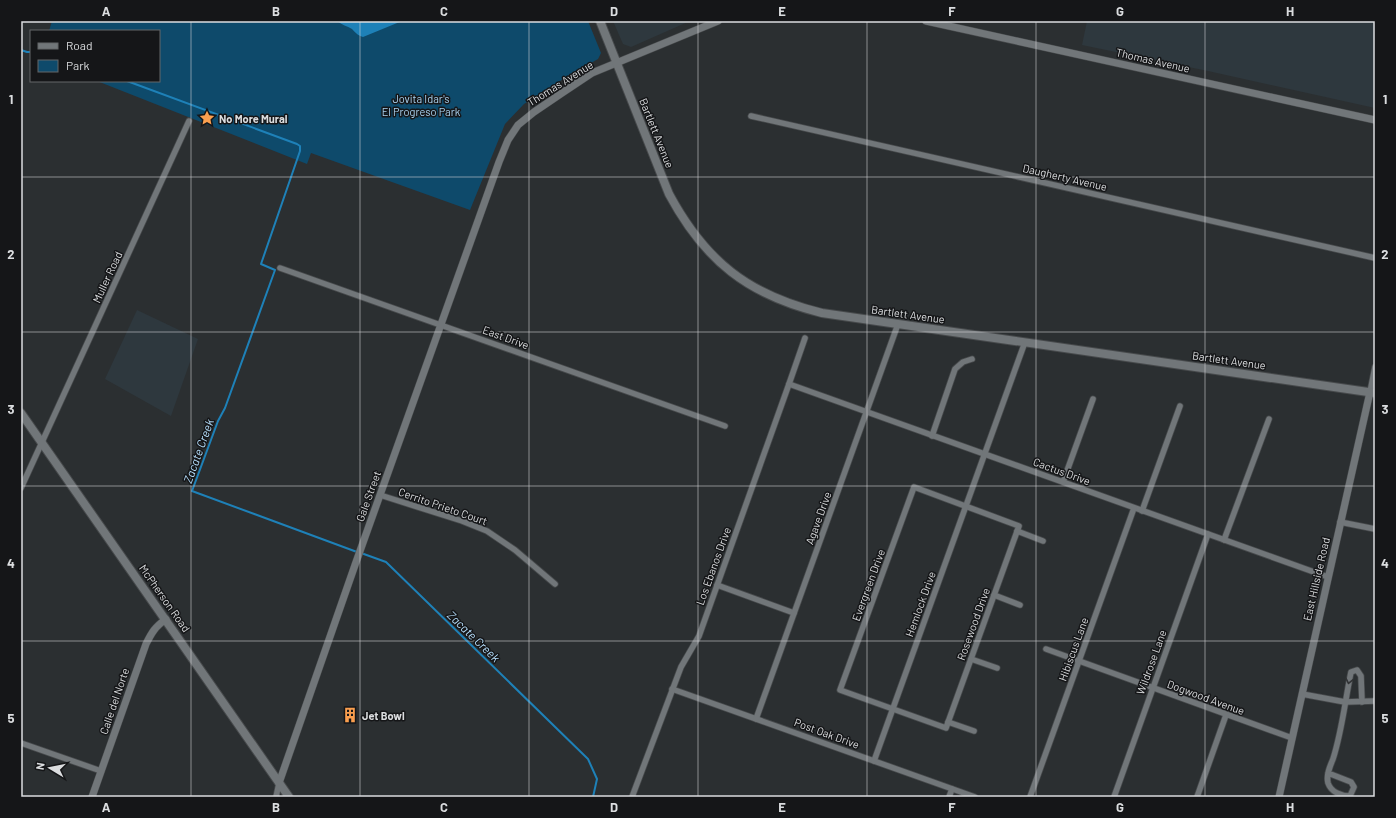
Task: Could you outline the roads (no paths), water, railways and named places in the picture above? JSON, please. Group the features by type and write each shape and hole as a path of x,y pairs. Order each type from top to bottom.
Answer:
{"main road":[{"name":"Bartlett Avenue","path":"600,21 669,194 681,215 703,246 728,270 755,289 796,306 822,313 1372,392"},
{"name":"McPherson Road","path":"21,413 290,797"}],"street":[{"name":"Thomas Avenue","path":"485,204 508,140 518,125 534,112 592,74 718,21"},
{"name":"Thomas Avenue","path":"926,21 1375,120"},
{"name":"Daugherty Avenue","path":"751,116 1375,258"},
{"name":"Muller Road","path":"21,488 189,121"},
{"name":"Gale Street","path":"276,797 279,783 356,561 485,204"},
{"name":"East Drive","path":"280,268 725,426"},
{"name":"Agave Drive","path":"756,719 898,324"},
{"name":"Los Ebanos Drive","path":"632,797 681,667 698,636 805,338"},
{"name":"Hemlock Drive","path":"874,761 1025,342"},
{"path":"932,436 956,370 963,362 972,359"},
{"name":"East Hillside Road","path":"1279,797 1340,522 1372,392 1375,367"},
{"name":"Cactus Drive","path":"789,384 1328,577"},
{"path":"1063,482 1093,399"},
{"path":"1142,511 1180,406"},
{"path":"1224,540 1269,419"},
{"name":"Evergreen Drive","path":"893,709 840,690 914,487 966,506"},
{"name":"Cerrito Prieto Court","path":"380,496 462,521 487,532 515,550 555,584"},
{"path":"966,506 1018,528 1043,541"},
{"name":"Hibiscus Lane","path":"1030,797 1134,508"},
{"path":"1340,522 1375,529"},
{"name":"Rosewood Drive","path":"947,725 1018,528"},
{"name":"Wildrose Lane","path":"1114,797 1208,534"},
{"path":"717,585 794,613"},
{"path":"994,595 1020,605"},
{"name":"Calle del Norte","path":"92,797 146,644 157,625 166,619"},
{"name":"Dogwood Avenue","path":"1046,649 1292,738"},
{"path":"971,659 997,668"},
{"path":"1328,773 1351,782 1354,787 1350,796 1337,793 1331,788 1328,781 1328,773 1340,736 1351,672 1357,670 1360,676 1362,702"},
{"name":"Post Oak Drive","path":"672,689 975,797"},
{"path":"1302,694 1345,702 1375,701"},
{"path":"893,709 947,725 974,731"},
{"path":"1197,797 1226,715"},
{"path":"21,743 101,771"},
{"path":"949,797 952,789"}],"waterway":[{"name":"Zacate Creek","path":"21,50 30,52"},
{"name":"Zacate Creek","path":"130,82 300,146 300,151 261,264 275,270 225,408 218,421 192,491 357,552"},
{"name":"Zacate Creek","path":"361,553 386,562 588,759 597,779 593,797"}],"place":[{"name":"No More Mural","path":"207,118"},
{"name":"Jet Bowl","path":"350,715"}],"park label":[{"name":"Jovita Idar's El Progreso Park","path":"421,104"}]}
